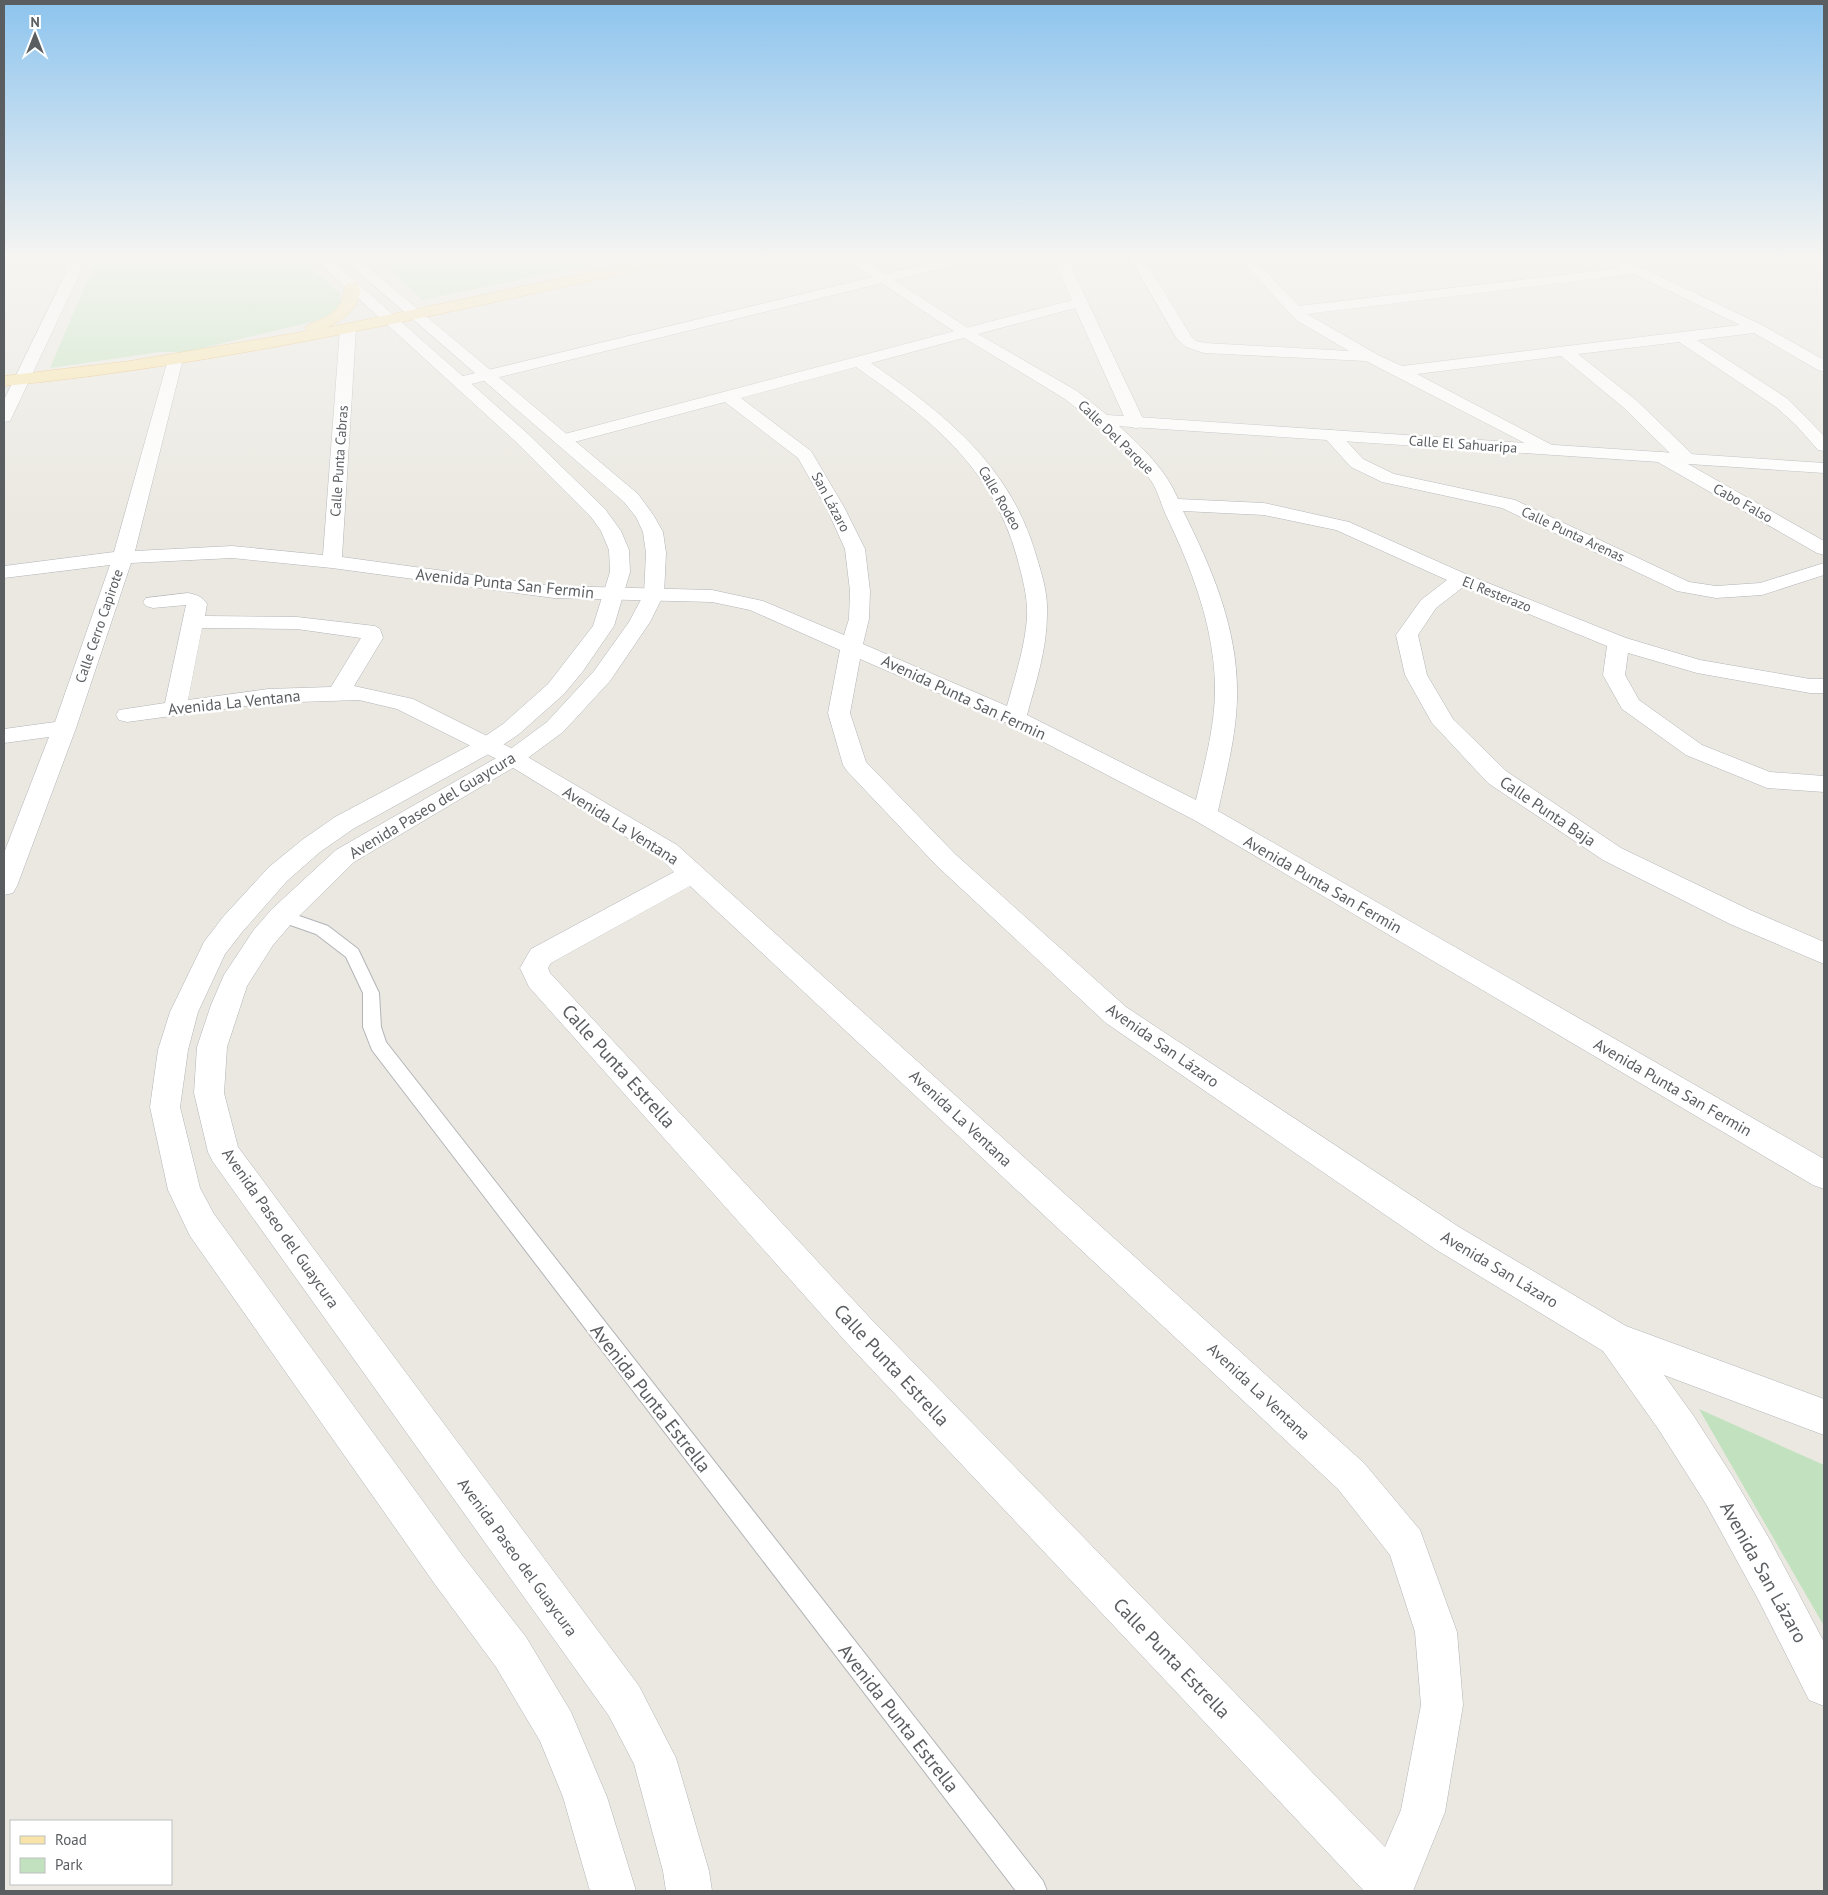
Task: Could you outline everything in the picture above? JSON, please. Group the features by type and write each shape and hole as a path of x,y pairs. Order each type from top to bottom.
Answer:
{"main road":[{"path":"4,381 175,359 249,346"}],"street":[{"path":"4,417 38,346"},
{"name":"Calle Punta Cabras","path":"332,562 347,346"},
{"name":"Avenida Paseo del Guaycura","path":"437,346 473,378 563,440 630,498 644,516 653,532 656,553 654,594 639,622 602,676 555,727 513,758 345,856 282,916 263,938 234,983 212,1047 209,1093 224,1152 624,1701 654,1758 686,1871 689,1891"},
{"path":"473,378 602,346"},
{"path":"563,440 914,346"},
{"name":"Calle Del Parque","path":"990,346 1071,395 1102,420 1134,450 1159,479 1193,548 1212,598 1222,639 1226,686 1221,738 1204,815"},
{"path":"1101,346 1136,422"},
{"path":"1199,346 1372,358"},
{"path":"1353,346 1546,449"},
{"path":"1400,371 1602,346"},
{"path":"1696,346 1782,403 1802,421 1824,446"},
{"path":"1789,346 1824,367"},
{"path":"1564,351 1630,404 1687,459"},
{"name":"Calle Cerro Capirote","path":"4,886 64,728 123,557 175,359"},
{"name":"Calle Rodeo","path":"858,362 902,392 963,443 985,467 1011,510 1025,543 1037,602 1033,649 1015,718"},
{"name":"Avenida Paseo del Guaycura","path":"473,378 521,437 598,513 611,531 619,550 620,572 615,594 603,626 556,689 511,729 486,746 338,827 311,846 278,874 233,924 214,949 184,1012 173,1050 166,1107 184,1190 202,1225 448,1569 511,1652 556,1727 585,1797 613,1891"},
{"name":"San Lázaro","path":"728,396 805,455 835,507 855,549 860,591 859,619 852,646"},
{"name":"Calle El Sahuaripa","path":"1102,420 1824,468"},
{"name":"Calle Punta Arenas","path":"1331,435 1357,463 1388,478 1508,504 1684,587 1716,592 1762,589 1824,568"},
{"name":"Cabo Falso","path":"1662,457 1824,548"},
{"name":"El Resterazo","path":"1171,505 1264,509 1342,526 1461,579 1618,643 1697,666 1810,686 1824,686"},
{"name":"Avenida Punta San Fermin","path":"4,572 123,557 232,552 332,562 554,592 712,596 756,605 1015,718 1204,815 1824,1175"},
{"name":"Calle Punta Baja","path":"1461,579 1428,604 1407,635 1416,676 1444,723 1497,777 1612,854 1740,917 1824,954"},
{"path":"153,602 194,601 197,604 175,708"},
{"path":"192,622 297,623 367,631 372,634 372,638 339,693"},
{"path":"1618,643 1614,675 1630,704 1694,750 1767,780 1824,784"},
{"name":"Avenida San Lázaro","path":"852,646 839,713 855,765 946,860 1116,1015 1447,1238 1615,1339 1824,1417"},
{"name":"Avenida La Ventana","path":"127,716 268,696 359,693 405,704 513,758 668,851 1351,1476 1406,1544 1436,1632 1442,1705 1423,1812 1390,1889"},
{"path":"4,736 64,728"},
{"name":"Calle Punta Estrella","path":"693,873 541,956 534,968 539,979 858,1330 1390,1889"},
{"name":"Avenida San Lázaro","path":"1615,1339 1680,1428 1724,1500 1776,1588 1824,1685"}],"lane":[{"name":"Avenida Punta Estrella","path":"282,916 322,930 352,953 371,993 372,1026 378,1045 1033,1891"}],"green space":[{"path":"59,346 209,346 186,352 160,352 50,368"},
{"path":"1699,1409 1824,1465 1824,1626"}]}
